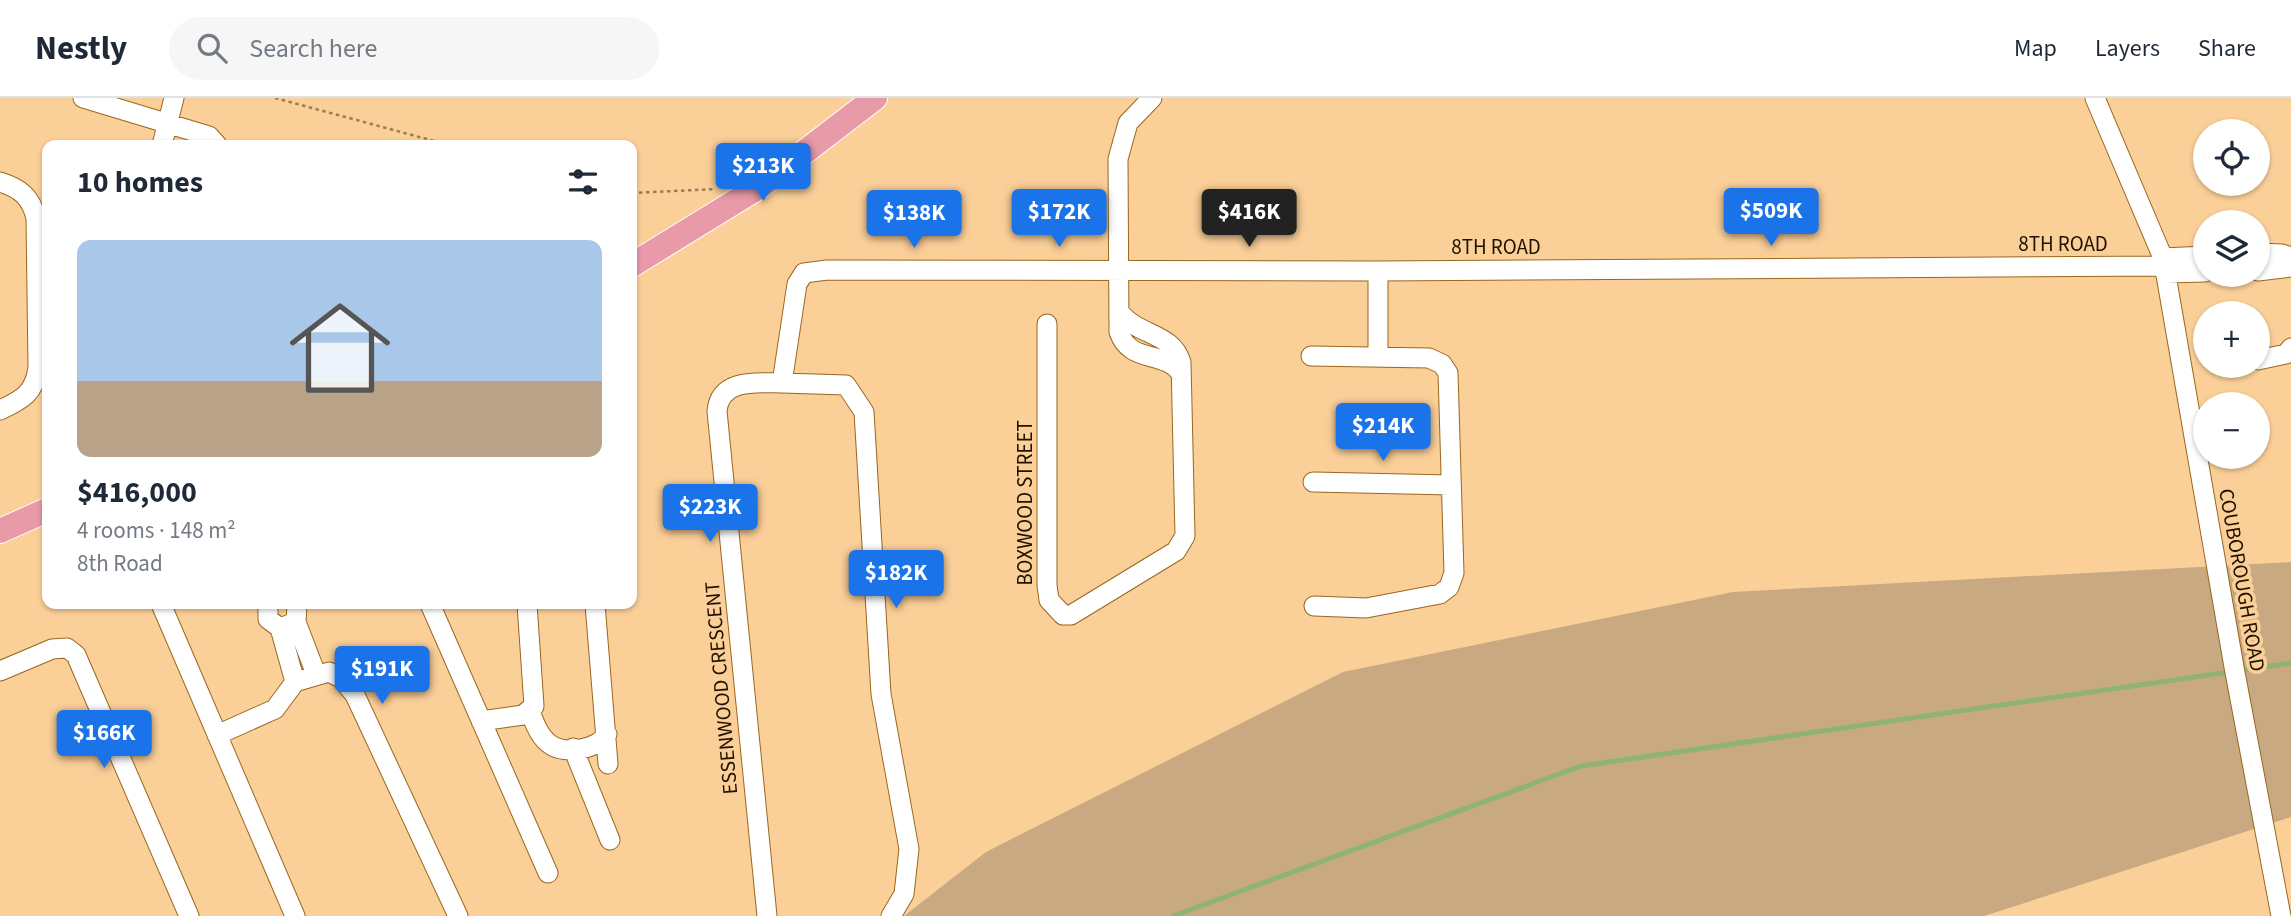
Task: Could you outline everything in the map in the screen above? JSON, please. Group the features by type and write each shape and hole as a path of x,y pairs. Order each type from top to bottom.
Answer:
{"main road":[{"path":"637,253 747,187 859,98"},
{"path":"637,262 759,187 875,98"},
{"path":"0,531 42,512"},
{"path":"0,547 42,528"}],"street":[{"path":"83,98 209,136 213,140"},
{"path":"163,140 174,98"},
{"name":"BOXWOOD STREET","path":"1047,324 1047,585 1049,600 1063,615 1083,609 1176,551 1182,544 1186,531 1181,373 1171,362 1131,350 1119,332 1121,314 1118,159 1122,139 1132,117 1152,98"},
{"name":"COUBOROUGH ROAD","path":"2095,98 2164,265 2234,667 2281,916"},
{"path":"0,182 21,191 33,207 36,218 38,368 32,390 0,410"},
{"path":"2270,253 2291,257"},
{"path":"2164,265 2193,259"},
{"path":"2164,265 2193,270"},
{"name":"8TH ROAD","path":"782,383 799,278 810,270 1119,268 1378,271 2164,265"},
{"path":"2270,270 2291,267"},
{"path":"1378,271 1378,355"},
{"path":"2270,357 2286,354 2291,348"},
{"path":"1311,356 1378,355 1429,358 1442,364 1448,373 1454,573 1446,591 1366,608 1314,606"},
{"name":"ESSENWOOD CRESCENT","path":"766,916 717,411 721,394 729,388 751,383 846,385 864,412 881,694 909,849 904,894 891,916"},
{"path":"1313,482 1451,485"},
{"path":"163,609 295,916"},
{"path":"268,609 268,619 291,618"},
{"path":"432,609 548,873"},
{"path":"527,609 535,690 535,703 530,712"},
{"path":"594,609 608,764"},
{"path":"291,618 295,682"},
{"path":"291,618 316,674"},
{"path":"0,671 52,649 67,648 76,655 190,916"},
{"path":"217,735 275,709 295,682 316,674 335,674 355,695 458,916"},
{"path":"481,721 530,712"},
{"path":"530,712 541,735 556,748 598,744 607,734"},
{"path":"573,748 610,840"}],"path":[{"path":"275,98 430,140"},
{"path":"637,193 747,187"}],"shaded area":[{"path":"2291,562 2291,817 1984,916 904,916 986,852 1343,672 1733,592"}],"waterway":[{"path":"1173,916 1581,766 2291,663"}]}
